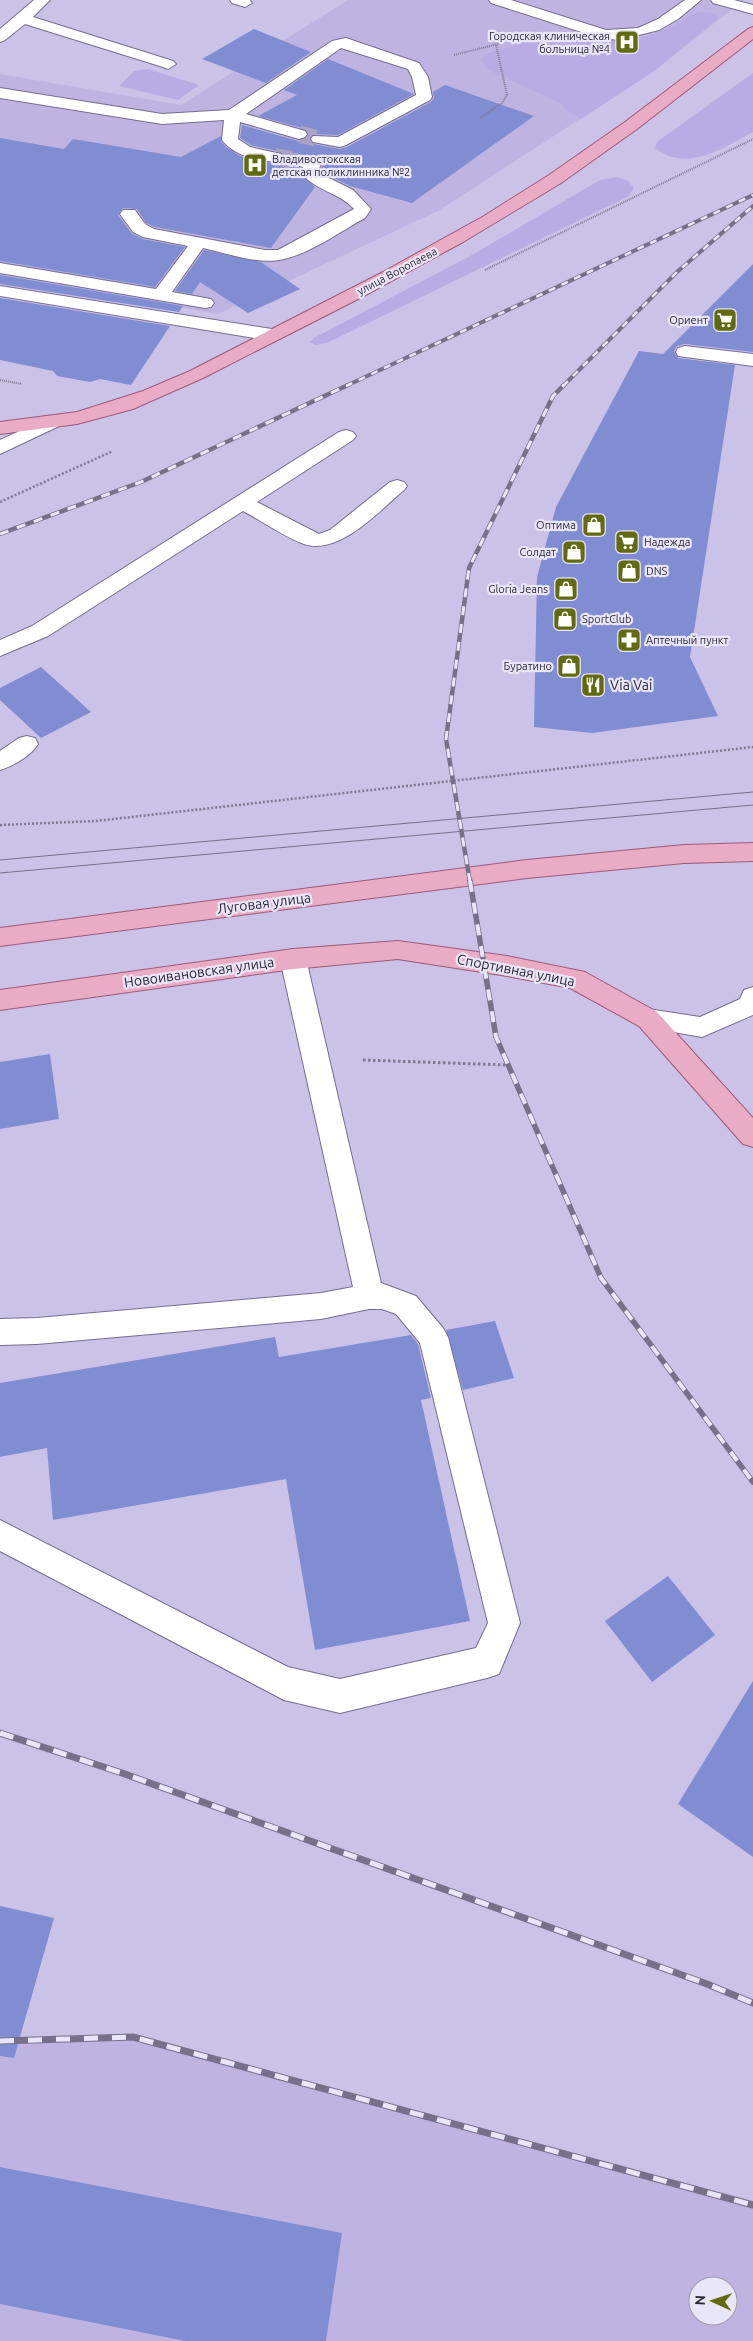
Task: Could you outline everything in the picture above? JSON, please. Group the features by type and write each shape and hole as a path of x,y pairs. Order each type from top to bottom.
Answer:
{"main road":[{"name":"улица Воропаева","path":"0,428 50,423 104,411 166,388 435,251 555,179 636,122 753,32"},
{"name":"Луговая улица","path":"0,937 527,869 684,854 753,852"},
{"name":"Новоивановская улица","path":"0,1000 293,959 398,950"},
{"name":"Спортивная улица","path":"398,950 507,966 576,980 648,1019 753,1136"}],"street":[{"path":"0,37 41,0"},
{"path":"496,0 605,36 619,36 648,31 694,0"},
{"path":"718,0 753,10"},
{"path":"22,18 168,64"},
{"path":"275,157 242,150 234,146 230,140 233,115 337,44 346,44 414,66 420,77 424,97 340,142 319,139"},
{"path":"0,93 162,119 188,120 233,115 300,134"},
{"path":"128,214 139,228 149,233 278,255 290,252 359,214 362,209 358,202 313,177 309,172 313,164 295,160"},
{"path":"161,295 199,242"},
{"path":"0,268 206,304"},
{"path":"0,291 272,335"},
{"path":"685,352 753,360"},
{"path":"0,448 50,423"},
{"path":"0,649 40,631 346,436"},
{"path":"242,502 310,539 320,540 337,535 397,486"},
{"path":"0,762 27,744"},
{"path":"293,959 369,1296"},
{"path":"648,1019 702,1027 750,1005 753,998"},
{"path":"0,1332 37,1331 320,1306 369,1296 382,1296 406,1305 434,1337 504,1623 487,1662 340,1696 284,1682 0,1535"}],"path":[{"path":"414,66 504,42"},
{"path":"480,118 502,104 506,95 496,45"},
{"path":"0,381 11,382"},
{"path":"0,825 96,821 753,747"},
{"path":"315,1058 507,1065"}],"shaded area":[{"name":"Владивостокская детская поликлинника №2","path":"348,0 744,0 654,71 438,211 218,314 0,276 0,74 181,105"},
{"path":"698,12 713,13 719,17 654,71 581,119 564,109 563,105 558,102 488,70 481,60 484,55 494,51 565,32 599,40 639,39 667,29"},
{"path":"148,69 199,85 178,100 119,86 134,71"},
{"path":"753,73 753,132 717,151 692,158 667,155 655,148 657,142"},
{"path":"617,177 628,181 634,188 629,196 329,342 316,345 310,342 314,338 472,255 600,180"},
{"path":"133,2037 753,2205 753,2341 0,2341 0,2041"}],"building":[{"path":"254,29 311,52 266,83 202,59"},
{"path":"328,59 414,94 338,135 313,134 309,138 313,144 340,149 347,147 431,102 434,98 433,92 445,85 534,116 412,203 350,186 320,171 323,165 319,159 295,153 288,155 285,159 287,164 300,168 300,173 315,187 271,248 155,227 146,223 137,209 123,208 118,215 132,234 143,239 185,247 155,287 0,261 0,138 64,149 73,139 181,157 221,136 221,141 226,147 240,156 265,163 281,162 285,158 281,152 251,145 240,138 242,125 298,141 306,139 309,133 306,129 258,116 297,95 284,90"},
{"path":"204,250 261,262 300,289 248,313 200,282 192,294 175,291"},
{"name":"Надежда","path":"753,264 753,352 685,344 677,346 674,351 678,358 735,365 690,657 718,716 592,733 534,727 537,577 556,507 639,351 663,354"},
{"path":"0,275 183,306 179,312 0,284"},
{"path":"0,298 170,326 131,385 100,379 90,382 57,376 53,371 0,360"},
{"path":"41,667 91,712 41,738 0,700 0,688"},
{"path":"50,1054 59,1119 0,1129 0,1062"},
{"path":"495,1321 514,1378 463,1390 446,1330"},
{"path":"411,1335 418,1344 431,1398 421,1400 470,1621 315,1650 286,1479 53,1520 47,1448 0,1457 0,1383 275,1337 279,1357"},
{"path":"668,1576 715,1635 652,1682 605,1621"},
{"path":"753,1681 753,1857 678,1804"},
{"path":"0,1906 54,1918 14,2058 0,2056"},
{"path":"0,2167 342,2233 326,2341 185,2341 0,2304"}],"tunnel":[{"path":"299,134 319,139"},
{"path":"275,157 295,160"}],"tram line":[{"path":"0,860 753,792"},
{"path":"0,873 753,805"}],"railway":[{"path":"346,386 753,195"},
{"path":"470,882 446,739 469,568 553,396 677,272 753,206"},
{"path":"0,534 141,482 348,385"},
{"path":"470,881 496,1037 601,1278 753,1482"},
{"path":"0,1733 122,1773 707,1984 753,2003"},
{"path":"0,2041 133,2037 753,2205"}],"place":[{"name":"Городская клиническая больница №4","path":"627,42"},
{"name":"Владивостокская детская поликлинника №2","path":"255,165"},
{"name":"Ориент","path":"725,320"},
{"name":"Оптима","path":"594,525"},
{"name":"Надежда","path":"627,542"},
{"name":"Солдат","path":"574,552"},
{"name":"DNS","path":"629,571"},
{"name":"Gloria Jeans","path":"566,589"},
{"name":"SportClub","path":"565,619"},
{"name":"Аптечный пункт","path":"629,640"},
{"name":"Буратино","path":"569,666"},
{"name":"Via Vai","path":"593,685"}]}
